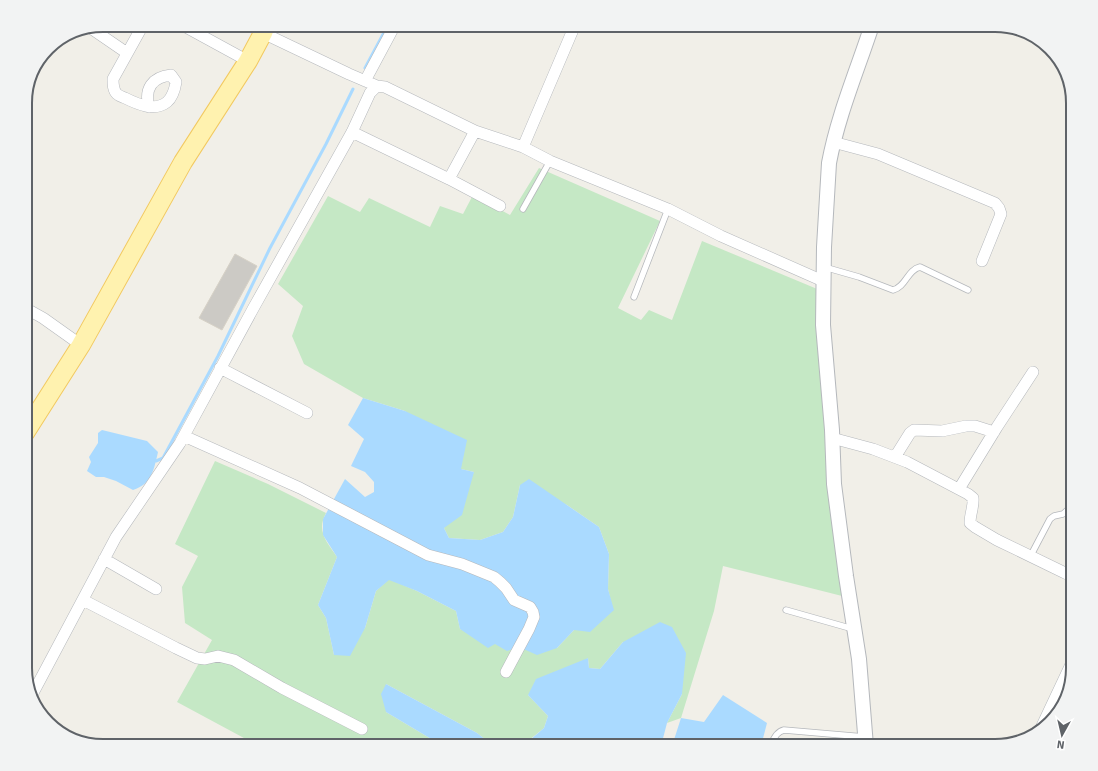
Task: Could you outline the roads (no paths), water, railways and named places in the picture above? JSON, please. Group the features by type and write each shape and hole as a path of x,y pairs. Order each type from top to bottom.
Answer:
{"main road":[{"path":"32,422 81,345 183,162 248,61 262,32"}],"street":[{"path":"97,32 127,53"},
{"path":"139,32 113,79 114,87 117,94 138,105 149,107"},
{"path":"195,32 248,61"},
{"path":"270,32 365,81 377,86 385,87 475,131 523,147 550,161 668,209 721,236 823,281"},
{"path":"365,81 391,32"},
{"path":"523,147 571,32"},
{"path":"865,739 859,659 834,484 823,325 823,281 829,163 833,142 844,104 870,32"},
{"path":"35,689 116,537 184,436 220,368 352,132 370,93 377,86"},
{"path":"449,179 475,131"},
{"path":"352,132 449,179 500,206"},
{"path":"833,142 878,154 995,203 999,208 1000,214 982,261"},
{"path":"32,312 81,345"},
{"path":"220,368 307,413"},
{"path":"959,489 1033,372"},
{"path":"895,458 910,432 914,430 942,431 966,426 975,426 994,432"},
{"path":"184,436 300,488 428,555 462,564 500,582 514,600 530,607 534,617 506,672"},
{"path":"832,438 873,449 907,462 959,489 973,498 970,523 975,527 1030,557 1066,574"},
{"path":"104,559 156,589"},
{"path":"83,600 197,658 205,659 218,656 234,660 282,688 362,729"},
{"path":"1046,717 1065,677"}],"lane":[{"path":"523,209 550,161"},
{"path":"634,297 668,209"},
{"path":"824,267 859,277 893,290 898,289 911,271 920,267 968,290"},
{"path":"1030,557 1050,519 1066,511"},
{"path":"786,610 855,629"},
{"path":"774,739 780,731 784,730 850,739"}],"water":[{"path":"363,398 405,411 467,440 461,469 474,472 462,515 444,528 449,538 480,540 503,532 513,517 520,485 529,479 599,527 609,554 608,589 614,610 590,632 574,630 557,648 537,655 519,647 507,651 495,644 488,648 460,629 456,611 417,591 389,580 376,591 365,628 350,656 334,655 326,618 318,605 337,557 323,535 323,519 345,479 365,497 374,492 374,482 365,472 351,466 364,439 348,425"},
{"path":"102,430 147,441 158,452 151,475 144,484 133,490 116,481 104,477 96,477 87,471 91,462 89,457 98,443 98,433"},
{"path":"660,622 672,627 686,653 682,694 667,723 663,739 531,739 544,728 548,716 528,695 536,679 588,658 589,668 600,669 623,642"},
{"path":"386,684 477,733 485,739 431,739 386,712 381,694"},
{"path":"723,695 767,723 763,739 674,739 681,718 704,722"}],"waterway":[{"path":"365,68 384,32"},
{"path":"156,461 163,458 218,356 270,248 326,144 353,89"}]}
